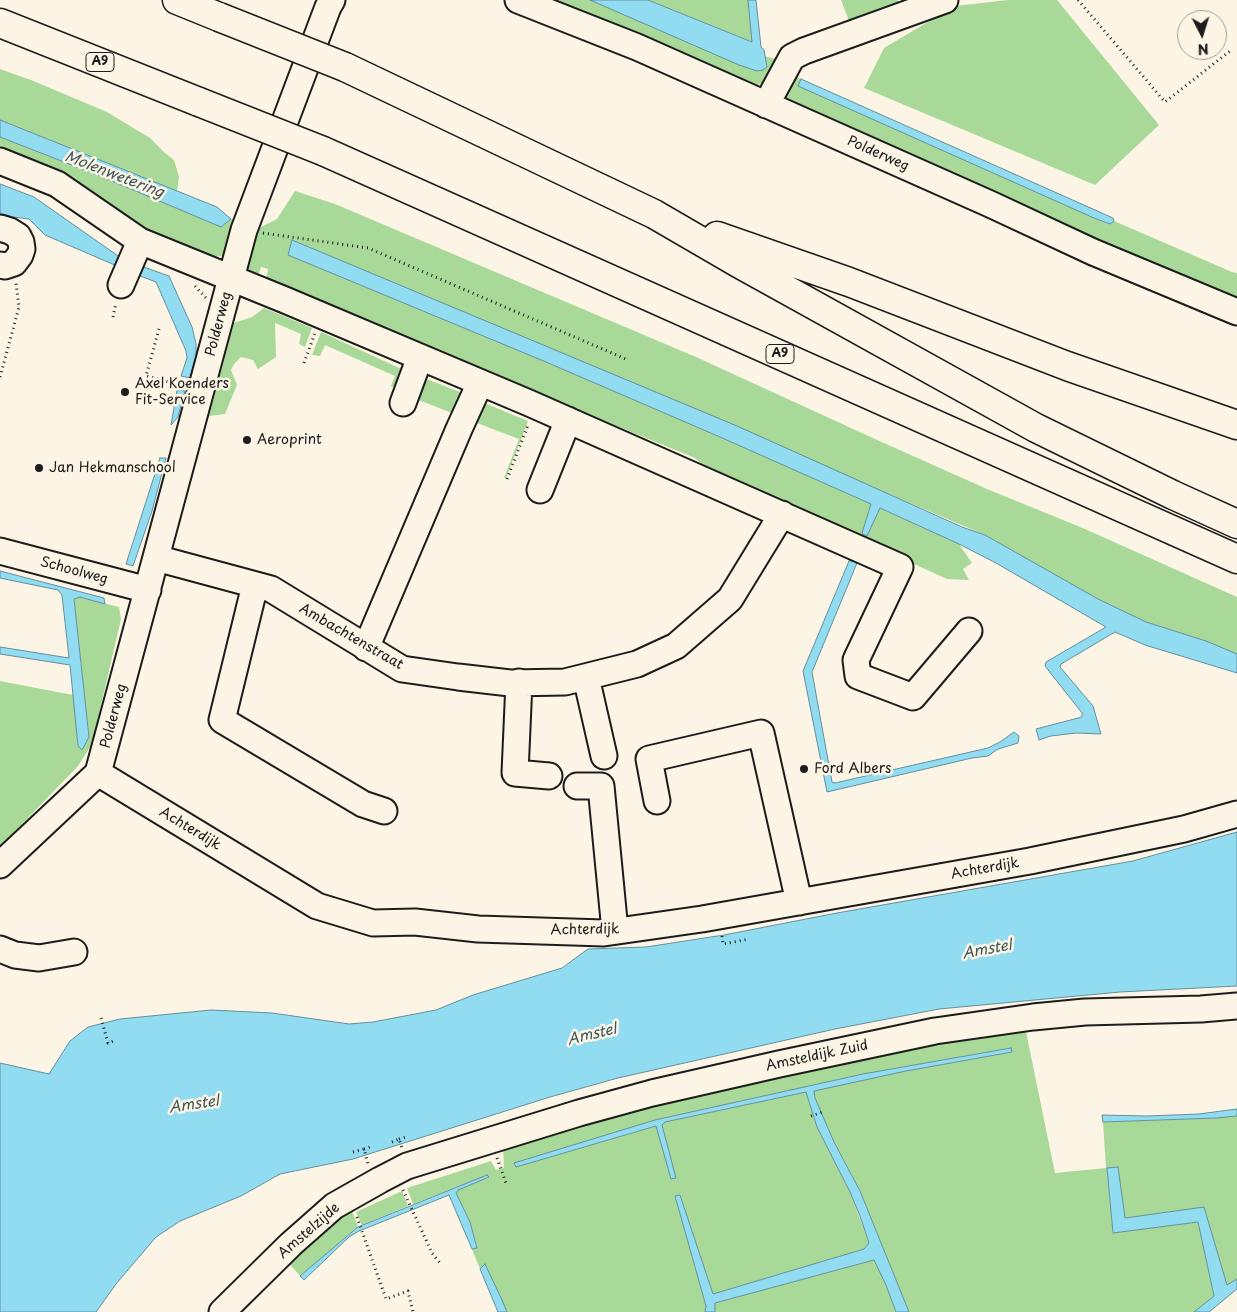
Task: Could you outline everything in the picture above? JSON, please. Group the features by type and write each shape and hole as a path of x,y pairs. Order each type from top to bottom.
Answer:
{"highway":[{"path":"177,0 345,68 654,214 740,264 1036,428 1237,524"},
{"name":"A9","path":"0,23 323,151 1237,559"},
{"path":"654,214 849,282 1067,366 1237,425"}],"street":[{"name":"Polderweg","path":"98,772 244,230 332,0"},
{"name":"Polderweg","path":"518,0 637,47 990,204 1093,252 1237,312"},
{"path":"766,105 792,57 945,0"},
{"path":"0,162 57,184 140,241 322,315 536,406 900,567 856,660 858,676 913,697 969,632"},
{"path":"0,228 18,236 21,242 22,249 20,255 7,264"},
{"path":"121,285 140,241"},
{"path":"403,404 420,357"},
{"path":"366,648 459,428 480,383"},
{"path":"540,490 568,420"},
{"name":"Ambachtenstraat","path":"156,558 270,589 402,669 458,677 519,682 565,682 637,664 676,646 730,599 782,514"},
{"name":"Schoolweg","path":"0,551 148,590"},
{"path":"255,584 222,720 363,804 384,811"},
{"path":"586,677 604,756"},
{"path":"519,682 515,773 550,776"},
{"path":"657,801 650,759 761,733 799,902"},
{"path":"0,865 98,772"},
{"name":"Achterdijk","path":"98,772 317,906 373,923 415,922 488,930 604,933 799,902 1030,861 1184,829 1237,814"},
{"path":"577,786 601,786 614,931"},
{"path":"0,949 15,955 39,958 74,952"},
{"name":"Amsteldijk Zuid","path":"405,1157 491,1141 597,1108 761,1068 935,1031 1033,1017 1085,1012 1201,1009 1237,1006"},
{"name":"Amstelzijde","path":"222,1312 291,1244 334,1206 380,1180 405,1157"}],"path":[{"path":"1078,0 1165,102 1230,51"},
{"path":"244,230 368,248 628,360"},
{"path":"0,377 19,307 7,264"},
{"path":"304,363 322,315"},
{"path":"159,329 146,376 201,390"},
{"path":"507,479 536,406"},
{"path":"722,935 723,944 749,940"},
{"path":"101,1018 108,1043 116,1040"},
{"path":"811,1116 823,1112"},
{"path":"392,1142 406,1137"},
{"path":"399,1139 405,1157"},
{"path":"491,1141 507,1186"},
{"path":"353,1152 373,1146"},
{"path":"364,1149 366,1158"},
{"path":"406,1196 432,1253 440,1263"},
{"path":"357,1217 386,1299 408,1291 413,1312"}],"green space":[{"path":"543,0 590,0 757,71 767,67 764,56 779,60 767,80 761,84 754,85"},
{"path":"648,0 748,0 753,42"},
{"path":"841,0 898,0 899,2 849,21"},
{"path":"1008,0 1057,0 1159,125 1095,185 864,88 884,48 955,6"},
{"path":"0,69 107,112 150,138 174,160 179,177 177,191 0,120"},
{"path":"789,73 801,79 799,86 1094,218 1109,224 1114,221 1237,273 1237,303 789,103 783,93"},
{"path":"0,137 105,178 221,227 231,219 240,220 225,255 215,257 183,246 146,229 121,214 72,177 0,149"},
{"path":"295,191 335,204 696,357 987,489 1085,529 1237,597 1237,654 1206,641 1146,622 1098,599 985,535 292,240 288,255 546,362 871,504 862,533 867,536 879,508 959,544 972,563 963,569 969,580 947,579 709,471 695,458 358,320 266,280 268,269 261,267 258,276 247,268 246,258 255,230 277,219"},
{"path":"264,308 312,328 305,347 299,344 301,334 275,323 276,357 258,369 253,360 241,357 231,370 237,385 225,414 209,416 234,323 252,317"},
{"path":"321,332 406,371 399,389 391,386 395,376 325,345 320,356 312,355"},
{"path":"424,378 465,394 457,415 416,399"},
{"path":"477,400 528,421 506,478 504,478 519,439 469,420"},
{"path":"80,597 119,607 121,619 92,744 78,766 0,847 0,681 73,695 78,746 89,737 74,599"},
{"path":"1025,1027 1055,1173 1106,1168 1103,1122 1237,1116 1237,1279 1227,1286 1204,1207 1125,1218 1118,1167 1107,1168 1113,1233 1198,1222 1214,1296 1194,1312 909,1312 860,1191 834,1142 815,1098 814,1090 1012,1052 1010,1048 863,1074 655,1120 514,1164 516,1167 657,1126 671,1179 675,1178 661,1125 665,1122 806,1092 817,1127 850,1192 869,1243 864,1249 713,1294 680,1195 675,1196 706,1306 705,1312 507,1312 485,1265 480,1269 472,1249 477,1247 470,1222 456,1193 457,1190 488,1178 488,1175 413,1204 407,1188 491,1161 496,1170 504,1167 503,1144 615,1111 874,1053"},
{"path":"402,1191 408,1206 362,1225 356,1212"},
{"path":"347,1209 352,1211 358,1227 300,1276 287,1261"},
{"path":"874,1260 896,1312 715,1312 715,1303"}],"water":[{"path":"590,0 648,0 752,42 748,0 756,0 761,47 764,50 767,67 757,71 739,65"},
{"path":"801,79 1113,218 1114,221 1110,224 1094,218 798,86"},
{"name":"Molenwetering","path":"0,120 217,207 231,219 221,227 105,178 0,137"},
{"path":"0,184 34,197 121,258 117,266 45,235 29,219 0,213"},
{"path":"292,240 737,426 962,527 985,535 1098,599 1146,622 1206,641 1237,654 1237,673 1145,645 1115,632 1061,664 1060,667 1093,706 1101,734 1076,733 1051,736 1039,740 1036,729 1082,717 1082,713 1045,666 1046,662 1106,627 996,563 880,508 867,536 862,533 871,504 546,362 288,255"},
{"path":"138,265 169,276 192,327 196,344 196,357 190,378 181,376 187,358 186,351 156,282 135,274"},
{"path":"177,390 185,391 178,417 171,425"},
{"path":"160,458 166,458 152,511 133,566 126,564"},
{"path":"849,561 857,563 812,672 832,782 835,783 988,748 1014,732 1019,736 1018,743 998,749 988,756 972,758 827,792 803,671"},
{"path":"0,571 104,598 105,604 80,597 74,599 89,737 82,750 78,746 70,665 0,654 0,647 69,658 62,595 58,590 0,578"},
{"name":"Amstel","path":"1237,832 1237,986 1120,992 939,1009 835,1029 618,1078 550,1097 353,1159 280,1174 241,1196 180,1221 156,1237 116,1284 96,1312 0,1312 0,1063 49,1074 70,1041 88,1027 120,1019 211,1010 272,1013 349,1024 373,1022 436,1010 473,995 562,968 588,949 646,947 724,935 837,913 1133,861"},
{"path":"1011,1048 1012,1052 906,1071 814,1091 815,1098 834,1142 860,1191 909,1312 896,1312 874,1260 715,1303 715,1312 705,1312 706,1306 675,1196 680,1195 713,1294 864,1249 869,1243 850,1192 817,1127 806,1092 665,1122 662,1125 676,1178 671,1179 656,1126 516,1167 514,1163 655,1120 863,1074"},
{"path":"1237,1109 1237,1116 1216,1118 1103,1122 1102,1115 1199,1114"},
{"path":"1118,1167 1125,1218 1204,1207 1227,1285 1237,1279 1237,1289 1209,1312 1194,1312 1214,1296 1198,1222 1113,1233 1107,1168"},
{"path":"487,1175 489,1177 458,1190 456,1193 470,1222 477,1248 472,1249 449,1195 359,1231 349,1237 304,1280 300,1276 358,1227"},
{"path":"485,1264 507,1312 498,1312 480,1269"}],"pier":[{"path":"271,0 295,0 273,78 252,70"}],"place":[{"name":"Axel Koenders Fit-Service","path":"125,392"},
{"name":"Aeroprint","path":"247,440"},
{"name":"Jan Hekmanschool","path":"39,468"},
{"name":"Ford Albers","path":"804,769"}]}
